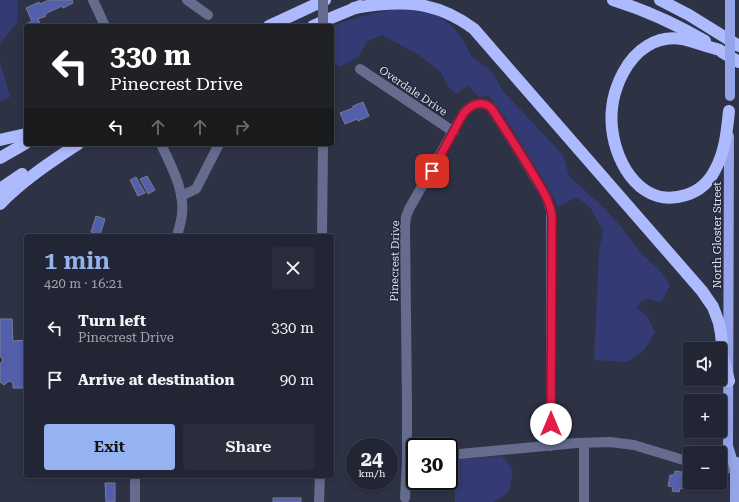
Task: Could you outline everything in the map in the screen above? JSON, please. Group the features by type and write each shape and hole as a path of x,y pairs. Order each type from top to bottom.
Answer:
{"highway":[{"path":"273,24 324,0"},
{"path":"318,24 354,8 378,0"},
{"path":"613,0 648,12 677,25 739,62"},
{"path":"660,0 689,15 739,46"},
{"path":"354,8 401,1 425,3 446,10 466,22 474,29 702,292 713,307 719,323 723,357 729,381"},
{"path":"720,50 689,41 666,39 652,43 634,56 624,71 612,104 612,128 620,160 632,179 649,192 656,195 670,197 690,194 702,187 718,166 723,150 729,112"},
{"path":"0,140 24,134"},
{"path":"0,158 24,144"},
{"path":"0,189 28,170 69,146"},
{"path":"0,204 18,186 75,146"}],"main road":[{"name":"North Gloster Street","path":"730,5 728,446 736,469"},
{"name":"North Gloster Street","path":"736,502 736,469 739,457"}],"street":[{"path":"93,0 105,24"},
{"path":"187,0 208,15"},
{"path":"323,24 324,0"},
{"name":"Overdale Drive","path":"360,69 454,132"},
{"name":"Pinecrest Drive","path":"411,438 406,221 409,209 463,114 474,104 482,104 490,106 492,109 546,196 550,206 552,216 551,446"},
{"path":"162,146 176,177 181,196 182,214 177,234"},
{"path":"181,196 196,189 218,146"},
{"path":"322,234 323,146"},
{"path":"458,454 610,442 628,444 683,460"},
{"path":"584,443 584,502"},
{"path":"727,468 736,469"},
{"path":"134,478 135,502"},
{"path":"319,502 320,478"},
{"name":"Pinecrest Drive","path":"405,498 406,490"}],"shaded area":[{"path":"0,0 18,0 17,23 0,43"},
{"path":"389,10 408,10 438,16 451,25 463,40 472,57 491,70 503,91 563,155 569,176 617,222 644,256 659,270 670,285 661,303 648,299 642,301 637,308 647,316 655,332 645,349 627,362 594,360 599,251 603,231 590,207 576,197 558,207 504,116 489,96 479,97 468,86 456,94 448,87 441,72 417,54 382,35 367,41 359,56 340,67 334,64 334,25"},
{"path":"0,61 10,97 0,102"},
{"path":"502,456 513,470 509,491 494,502 455,502 454,490 458,490 458,459"}],"building":[{"path":"49,0 72,0 73,3 63,8 62,6 45,14 46,16 38,19 40,24 26,24 32,21 26,8 39,2 40,4"},
{"path":"363,102 369,116 358,121 357,119 345,124 340,113"},
{"path":"147,176 155,190 148,194 140,179"},
{"path":"136,177 145,193 138,196 130,180"},
{"path":"96,216 105,219 100,234 91,232"},
{"path":"0,319 12,319 13,341 24,340 24,388 13,388 13,383 9,381 4,385 0,382 0,364 3,360 0,356"},
{"path":"675,471 682,472 681,477 683,477 683,489 680,488 679,492 672,491 673,487 668,486 670,475 674,475"},
{"path":"105,483 115,483 115,502 106,502"},
{"path":"273,498 301,498 301,502 273,502"}],"route":[{"path":"432,171 463,114 474,104 482,104 490,106 546,196 552,216 551,424"}]}
